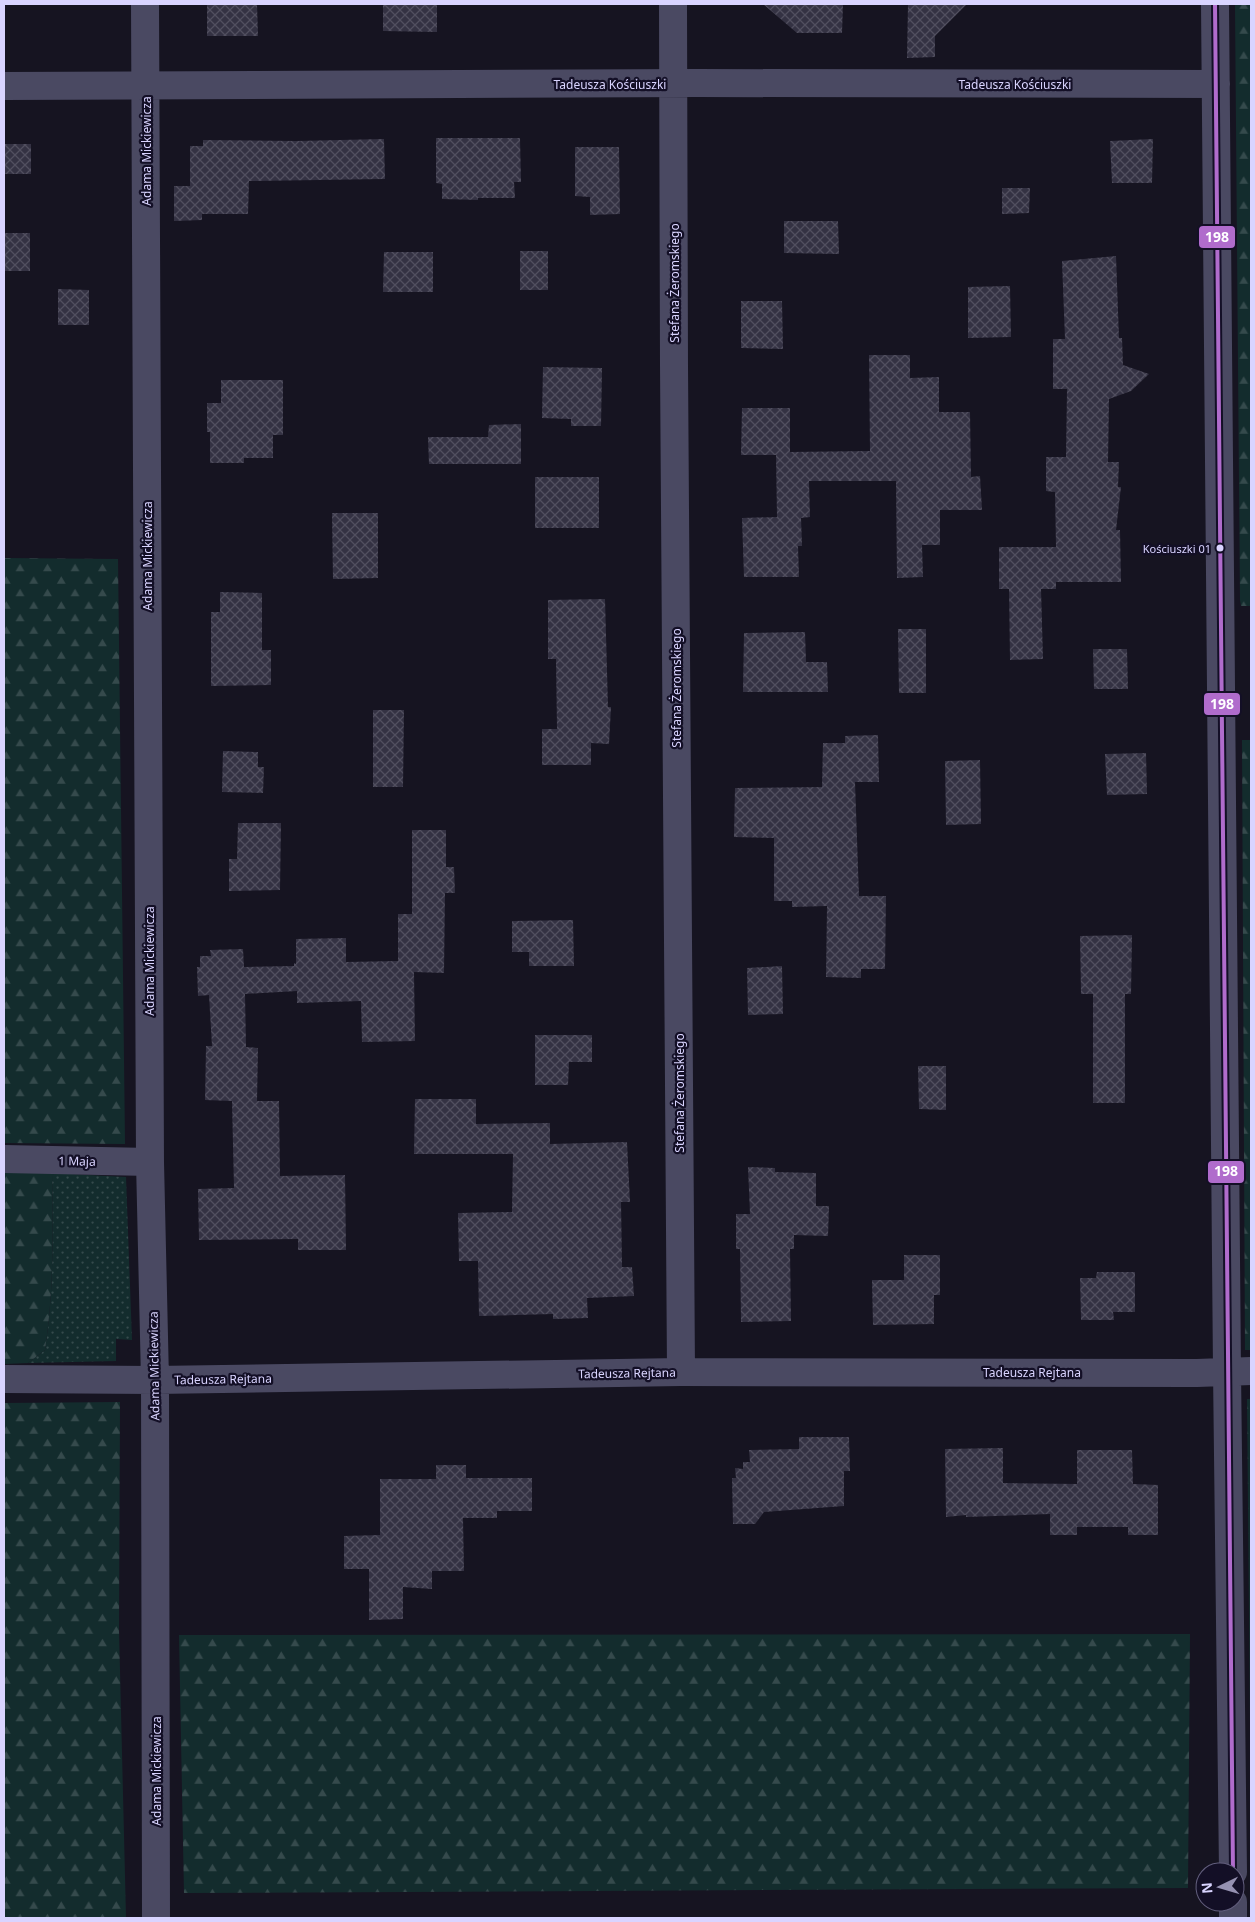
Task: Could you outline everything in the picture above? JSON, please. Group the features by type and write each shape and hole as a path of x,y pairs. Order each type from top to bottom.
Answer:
{"street":[{"name":"Adama Mickiewicza","path":"145,4 150,1162 156,1380 156,1918"},
{"name":"Stefana Żeromskiego","path":"674,4 681,1372"},
{"path":"1215,4 1239,1371 1233,1862"},
{"name":"Tadeusza Kościuszki","path":"4,86 1216,84"},
{"name":"1 Maja","path":"4,1159 150,1162"},
{"name":"Tadeusza Rejtana","path":"4,1379 156,1380 681,1372 1239,1371"}],"green space":[{"path":"1235,4 1251,4 1251,606 1241,606 1240,600"},
{"path":"4,558 118,559 125,1144 4,1143"},
{"path":"1242,740 1251,740 1251,1350 1245,1350"},
{"path":"4,1172 52,1173 52,1262 48,1328 45,1350 28,1363 4,1364"},
{"path":"52,1173 126,1177 132,1340 116,1339 116,1361 28,1363 45,1350 48,1328 52,1262"},
{"path":"1247,1399 1251,1399 1251,1832"},
{"path":"120,1402 119,1630 126,1918 4,1918 4,1403"},
{"path":"1190,1634 1188,1888 184,1893 179,1635"}],"building":[{"path":"207,4 257,4 258,36 207,36"},
{"path":"383,4 437,4 437,32 383,31"},
{"path":"763,4 843,4 842,33 797,33"},
{"path":"908,4 967,4 935,36 935,57 907,58"},
{"path":"436,138 520,138 521,182 514,182 515,198 442,199 442,184 436,183"},
{"path":"384,139 385,179 249,181 248,214 202,214 202,220 174,221 174,186 190,186 190,146 203,146 203,140 296,141"},
{"path":"1153,139 1152,183 1112,183 1110,141"},
{"path":"4,144 31,144 31,174 4,174"},
{"path":"575,147 619,147 620,214 590,215 590,197 575,196"},
{"path":"1002,188 1030,188 1029,213 1002,214"},
{"path":"784,221 838,221 839,254 784,253"},
{"path":"4,233 30,233 30,271 4,271"},
{"path":"520,251 548,251 548,290 520,290"},
{"path":"384,252 433,252 433,292 383,292"},
{"path":"1116,256 1119,338 1122,338 1123,365 1149,374 1131,391 1109,399 1108,462 1119,462 1118,487 1121,487 1116,530 1120,530 1121,582 1056,582 1056,589 1041,589 1043,659 1010,660 1009,589 999,589 999,547 1056,547 1055,492 1046,491 1046,457 1066,457 1067,389 1053,389 1053,339 1065,339 1062,261"},
{"path":"1010,286 1011,337 968,338 968,287"},
{"path":"58,289 89,290 89,325 58,325"},
{"path":"741,301 782,301 783,349 741,348"},
{"path":"869,355 910,355 910,378 939,377 939,412 970,412 971,477 980,476 982,510 940,510 940,545 922,545 923,577 897,578 896,481 809,481 810,517 801,518 802,546 798,546 799,577 744,577 742,518 777,517 776,455 741,455 742,408 790,408 790,452 870,451"},
{"path":"543,367 602,368 601,426 571,426 571,419 542,418"},
{"path":"221,380 283,380 283,435 273,435 273,458 244,458 244,463 210,463 210,432 207,432 207,403 221,403"},
{"path":"521,424 521,464 429,464 428,437 488,437 489,425"},
{"path":"535,477 599,477 599,528 535,528"},
{"path":"332,513 378,513 378,578 333,579"},
{"path":"220,592 262,593 262,650 271,650 271,685 211,686 211,612 220,612"},
{"path":"605,599 608,707 611,707 609,744 591,743 591,765 542,765 542,729 557,729 556,659 548,659 548,600"},
{"path":"898,629 926,629 926,693 899,693"},
{"path":"805,632 806,662 827,662 828,692 743,692 744,633"},
{"path":"1093,649 1127,649 1128,689 1094,689"},
{"path":"373,710 404,710 403,787 373,787"},
{"path":"878,735 879,782 855,782 859,896 886,896 885,969 861,969 861,978 826,977 827,906 792,907 792,901 774,901 774,838 734,837 735,788 822,787 823,743 845,743 845,736"},
{"path":"223,751 258,752 258,767 264,767 263,793 222,792"},
{"path":"1146,753 1147,794 1107,795 1105,754"},
{"path":"980,760 981,824 946,825 945,761"},
{"path":"238,823 281,823 280,890 229,891 229,859 237,859"},
{"path":"412,830 446,830 446,867 454,867 455,893 445,893 444,973 414,972 415,1041 362,1042 361,1001 297,1003 297,991 245,994 246,1047 258,1048 257,1101 279,1101 280,1176 345,1175 346,1250 298,1250 298,1239 199,1240 198,1189 234,1188 232,1101 205,1100 206,1046 212,1046 209,995 198,996 197,967 200,967 200,956 211,956 210,950 243,949 244,967 294,966 294,963 296,964 296,939 346,938 346,962 398,961 398,914 412,914"},
{"path":"573,920 574,966 529,966 529,952 512,952 512,921"},
{"path":"1132,935 1131,994 1125,994 1125,1103 1093,1103 1093,994 1081,994 1080,936"},
{"path":"782,966 783,1014 748,1015 747,968"},
{"path":"535,1035 592,1035 592,1062 569,1062 568,1085 535,1085"},
{"path":"918,1066 946,1066 946,1110 919,1109"},
{"path":"415,1099 476,1099 476,1124 550,1123 550,1144 627,1142 630,1202 621,1202 622,1267 632,1267 634,1296 587,1298 588,1318 553,1319 553,1314 479,1316 478,1261 459,1261 458,1213 512,1212 513,1154 414,1154"},
{"path":"748,1167 775,1168 775,1172 816,1173 816,1206 829,1206 828,1236 794,1235 794,1249 790,1249 791,1321 741,1322 740,1249 736,1249 736,1214 750,1214"},
{"path":"904,1255 940,1255 940,1295 934,1295 934,1324 873,1325 872,1280 904,1280"},
{"path":"1097,1272 1135,1272 1135,1312 1113,1312 1114,1320 1081,1320 1080,1278 1096,1278"},
{"path":"799,1437 849,1437 850,1471 844,1471 844,1506 764,1512 755,1524 733,1524 732,1478 736,1478 735,1468 743,1469 743,1462 750,1462 749,1450 799,1449"},
{"path":"1003,1448 1003,1483 1077,1484 1077,1450 1132,1450 1133,1484 1158,1485 1158,1535 1128,1535 1128,1527 1077,1527 1077,1535 1050,1535 1050,1514 946,1517 945,1449"},
{"path":"436,1465 466,1465 466,1478 532,1478 532,1511 497,1511 497,1518 463,1518 464,1571 432,1571 432,1589 403,1587 403,1619 369,1620 369,1569 344,1569 344,1536 380,1535 380,1479 436,1479"}],"transit line":[{"name":"198","path":"1215,4 1233,1862"}],"place":[{"name":"Kościuszki 01","path":"1220,548"}]}
